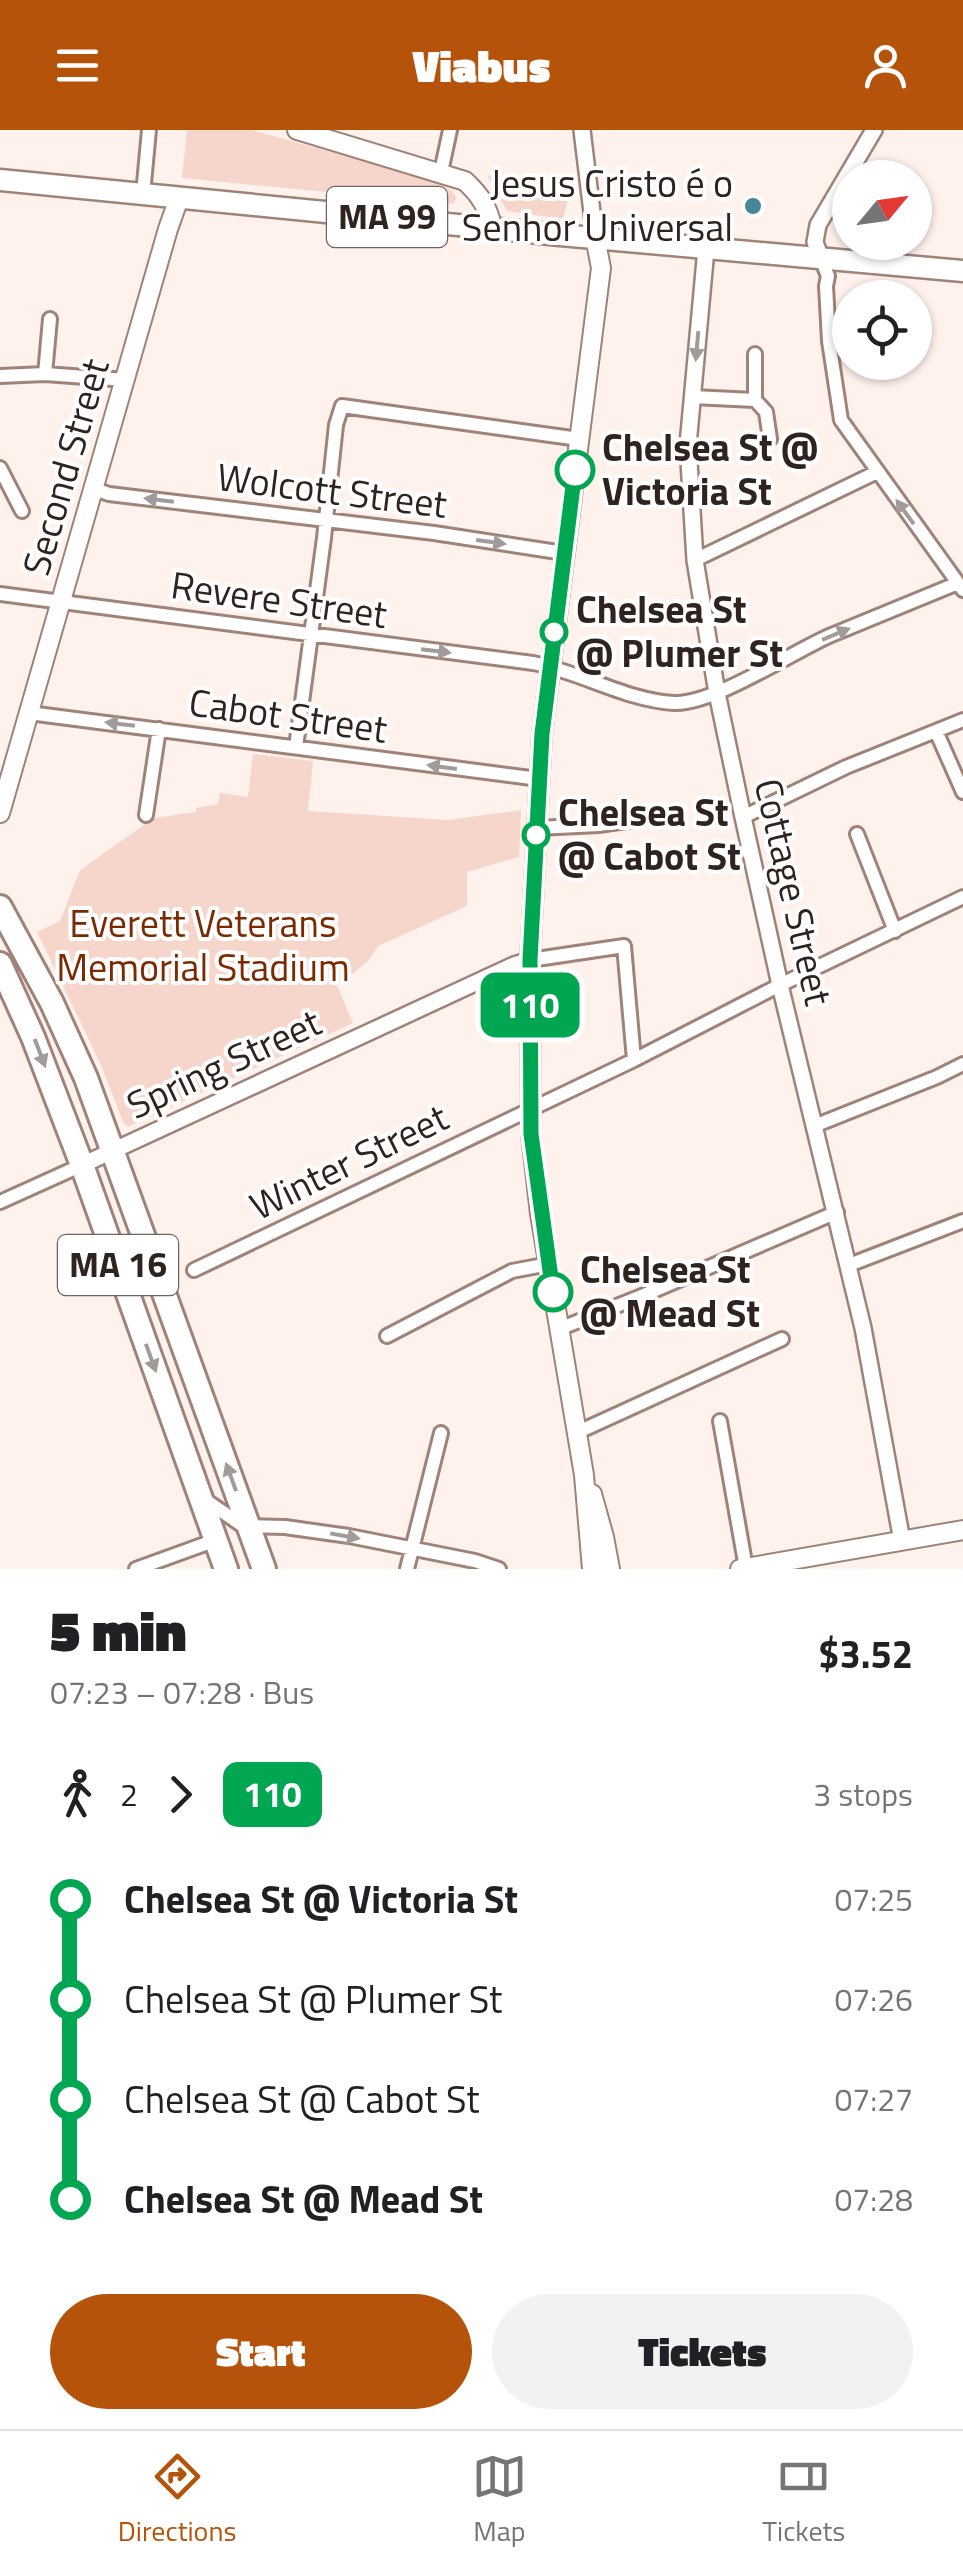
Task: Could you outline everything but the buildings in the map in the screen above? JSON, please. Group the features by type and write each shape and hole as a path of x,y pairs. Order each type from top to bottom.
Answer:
{"highway":[{"name":"MA 16","path":"0,907 69,1039 264,1569"},
{"name":"MA 16","path":"0,964 34,1037 82,1165 226,1569"}],"main road":[{"path":"297,130 465,181 489,210 492,227"},
{"name":"MA 99","path":"0,180 963,271"},
{"name":"Second Street","path":"0,813 179,198"},
{"path":"592,1569 584,1475 533,1150 530,960 539,779 550,666 601,268 595,237"},
{"path":"584,1475 610,1569"},
{"path":"743,1568 963,1530"}],"street":[{"path":"143,194 149,130"},
{"path":"442,172 450,130"},
{"path":"582,130 595,237"},
{"path":"871,131 818,225 815,242 828,276 829,341 841,420 960,586"},
{"name":"Cottage Street","path":"706,249 688,446 695,560 717,693 780,985 872,1368 902,1542"},
{"path":"45,374 50,320"},
{"path":"756,354 755,400 766,412 770,439"},
{"path":"0,376 45,374 126,380"},
{"path":"692,397 755,400"},
{"path":"296,747 336,426 342,406 578,438"},
{"path":"0,468 22,511"},
{"path":"695,560 876,472"},
{"name":"Wolcott Street","path":"94,489 564,553"},
{"name":"Revere Street","path":"0,594 550,666 618,690 683,703 717,693 829,636 960,586"},
{"name":"Cabot Street","path":"29,713 539,779"},
{"path":"743,816 846,767 963,720"},
{"path":"146,815 159,729"},
{"path":"936,730 963,792"},
{"path":"536,828 639,819"},
{"path":"857,834 895,930"},
{"name":"Winter Street","path":"194,1270 634,1060 963,897"},
{"path":"530,960 624,946 634,1060"},
{"name":"Spring Street","path":"0,1202 530,960"},
{"path":"814,1126 963,1064"},
{"path":"559,1328 644,1296 836,1212"},
{"path":"849,1265 963,1220"},
{"path":"387,1336 512,1271 549,1264"},
{"path":"576,1433 782,1339"},
{"path":"720,1421 743,1568"},
{"path":"407,1569 440,1433"},
{"path":"201,1497 238,1524 249,1527 300,1528 499,1569"},
{"path":"136,1569 216,1540"}],"green space":[{"path":"187,130 251,130 433,180 457,198 448,204 182,178"},
{"path":"487,175 568,199 563,219 507,211"},
{"name":"Everett Veterans Memorial Stadium","path":"253,754 313,761 308,811 448,820 521,810 519,857 467,872 467,906 378,946 368,961 336,983 353,1023 128,1127 37,932 60,921 80,870 154,818 196,812 196,808 218,804 220,793 248,797"}],"bus line":[{"name":"110","path":"553,1292 531,1134 530,960 542,734 575,470"}],"place":[{"name":"Jesus Cristo é o Senhor Universal","path":"753,206"},
{"name":"Chelsea St @ Victoria St","path":"575,470"},
{"name":"Chelsea St @ Plumer St","path":"554,632"},
{"name":"Chelsea St @ Cabot St","path":"536,835"},
{"name":"Chelsea St @ Mead St","path":"553,1292"}]}
